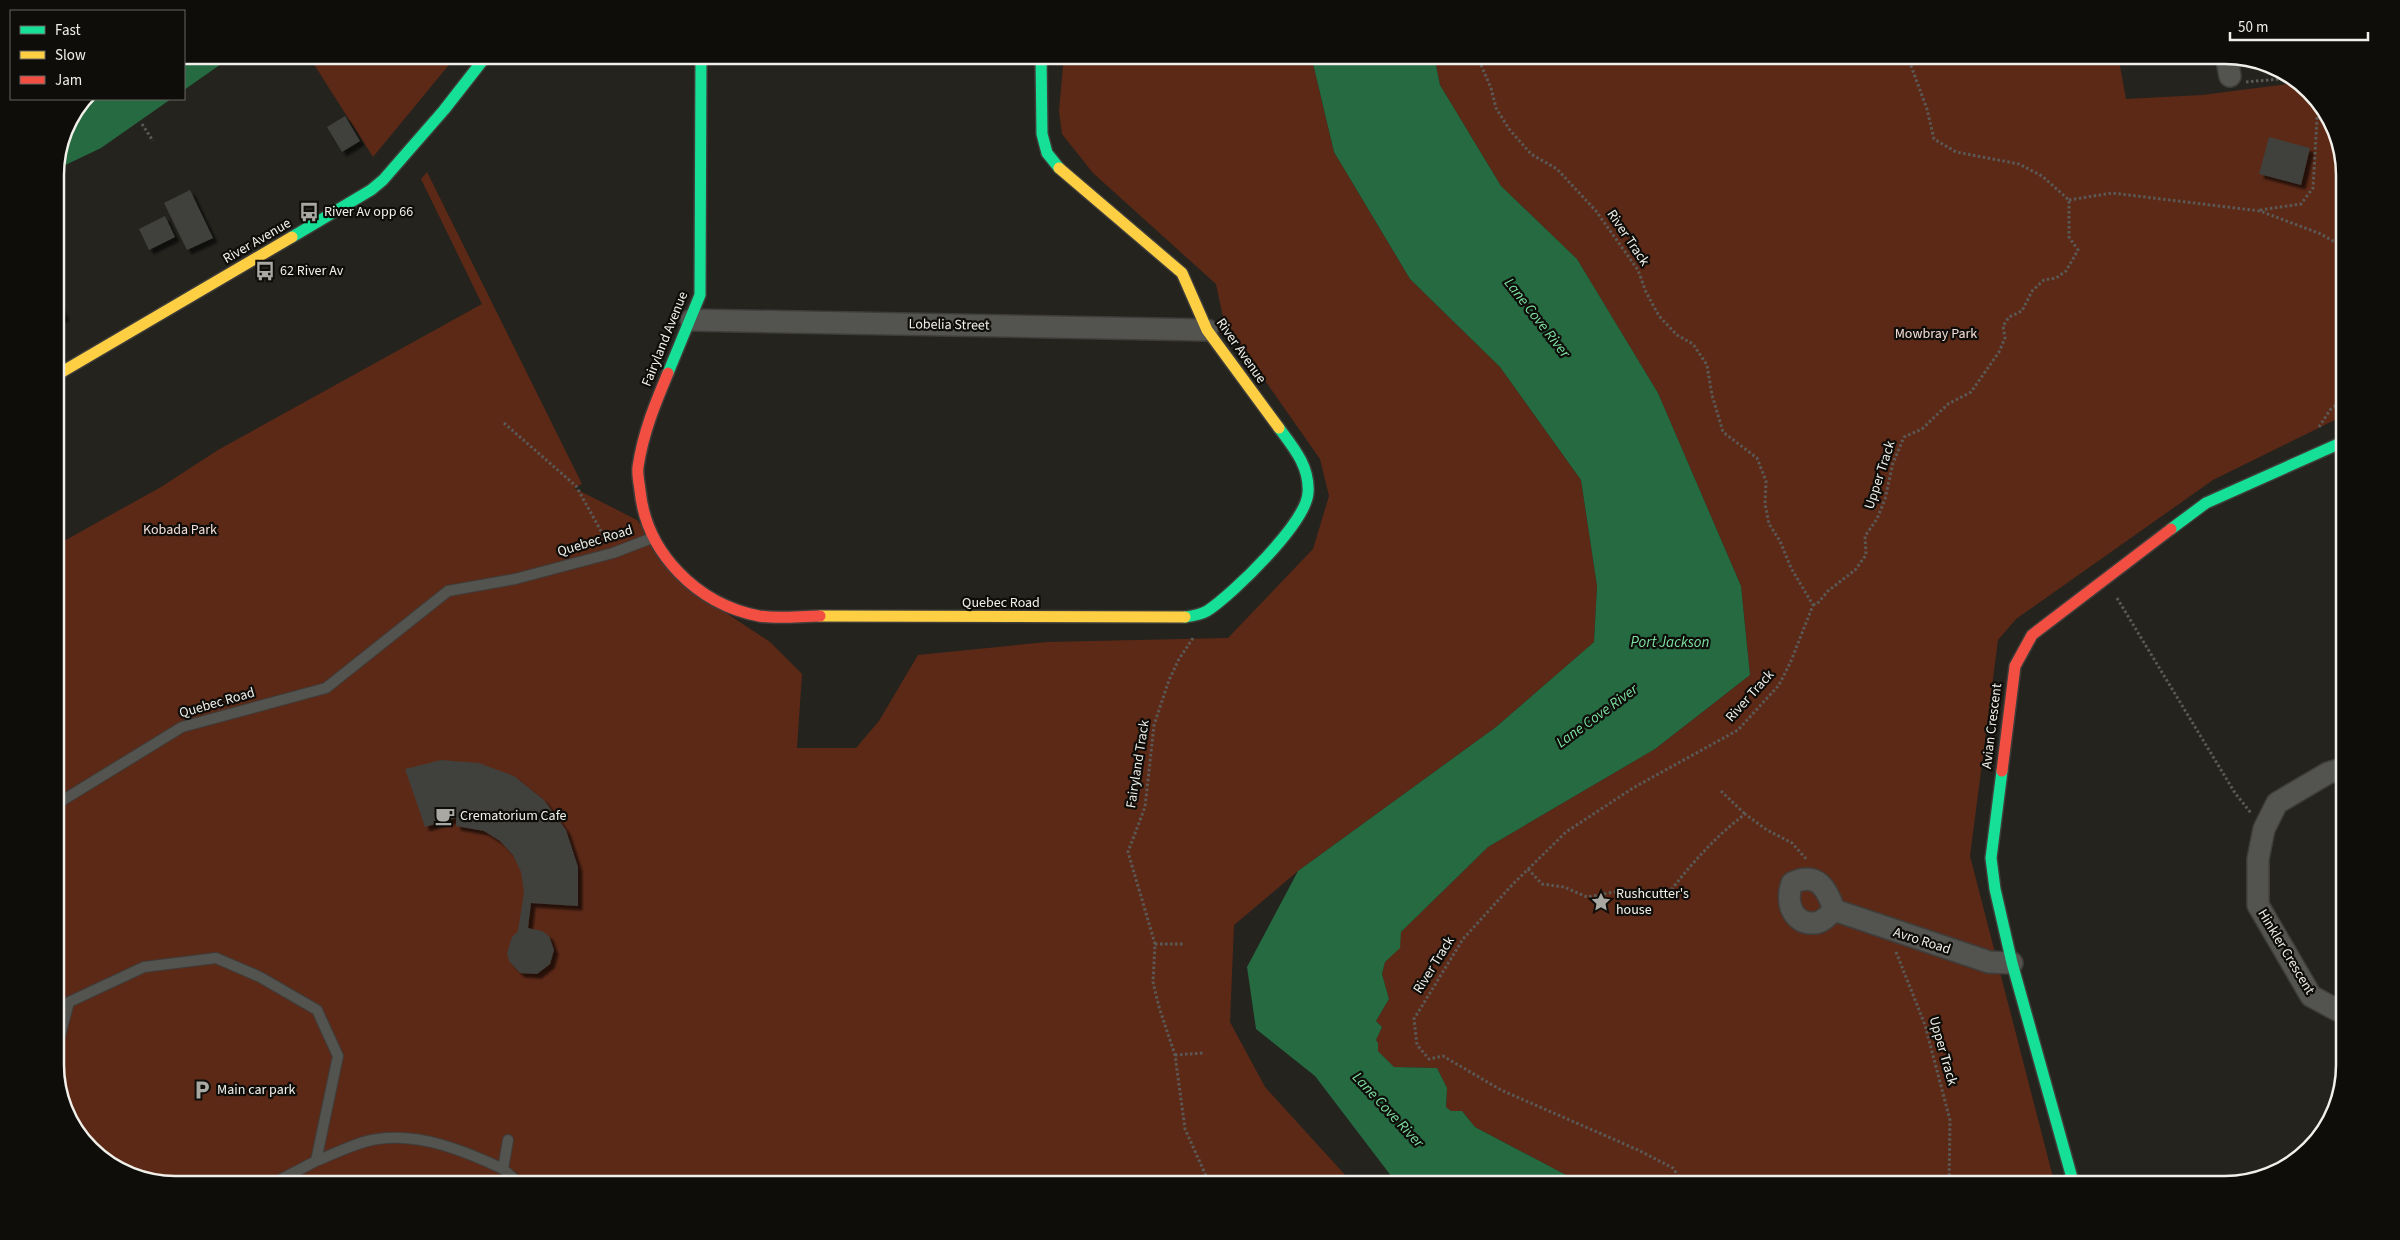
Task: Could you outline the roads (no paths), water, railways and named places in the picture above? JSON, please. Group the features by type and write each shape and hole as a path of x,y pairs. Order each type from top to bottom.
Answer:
{"street":[{"name":"River Avenue","path":"64,371 371,190 383,180 444,110 481,64"},
{"name":"Fairyland Avenue","path":"653,538 642,509 638,469 648,420 700,295 701,64"},
{"name":"River Avenue","path":"1041,64 1042,134 1047,153 1059,168 1182,273 1206,330 1299,455 1308,485 1304,509 1298,520 1230,592 1205,612"},
{"name":"Lobelia Street","path":"691,320 1206,330"},
{"name":"Avian Crescent","path":"2071,1176 2012,963 1995,889 1991,858 2015,666 2032,635 2206,503 2336,445"},
{"name":"Quebec Road","path":"653,538 682,578 717,602 760,616 1176,619 1205,612"},
{"name":"Hinkler Crescent","path":"2336,771 2328,773 2277,803 2264,829 2258,859 2258,905 2310,996 2336,1010"},
{"path":"1802,878 1811,878 1822,885 1830,897 1834,910 1824,920 1816,923 1807,922 1794,914 1788,903 1792,883 1802,878"},
{"name":"Avro Road","path":"1834,910 1989,962 2012,963"}],"lane":[{"name":"Quebec Road","path":"64,799 182,727 326,688 448,591 515,579 614,553 653,538"},
{"path":"64,1021 69,1002 144,967 216,958 260,977 317,1010 338,1056 316,1161"},
{"path":"287,1176 316,1161 377,1139 423,1139 484,1160 503,1169 511,1176"},
{"path":"503,1169 508,1140"}],"water":[{"path":"185,64 221,64 185,89"},
{"name":"Port Jackson","path":"1313,64 1436,64 1440,85 1501,186 1577,259 1658,393 1741,586 1750,675 1655,749 1488,847 1401,932 1400,948 1385,962 1382,974 1389,999 1376,1021 1382,1027 1376,1040 1378,1051 1394,1067 1437,1068 1447,1088 1446,1107 1451,1111 1462,1111 1475,1127 1568,1176 1391,1176 1315,1076 1256,1029 1247,967 1298,871 1496,727 1594,642 1597,586 1581,480 1500,367 1410,279 1334,152"},
{"path":"93,100 170,100 101,148 64,166 72,132 82,113"}],"place":[{"name":"River Av opp 66","path":"309,212"},
{"name":"62 River Av","path":"265,271"},
{"name":"Crematorium Cafe","path":"445,816"},
{"name":"Rushcutter's house","path":"1601,902"},
{"name":"Main car park","path":"202,1090"}],"water label":[{"name":"Lane Cove River","path":"1537,318"},
{"name":"Lane Cove River","path":"1597,716"},
{"name":"Lane Cove River","path":"1388,1110"}],"park label":[{"name":"Mowbray Park","path":"1936,334"},
{"name":"Kobada Park","path":"180,530"}]}
